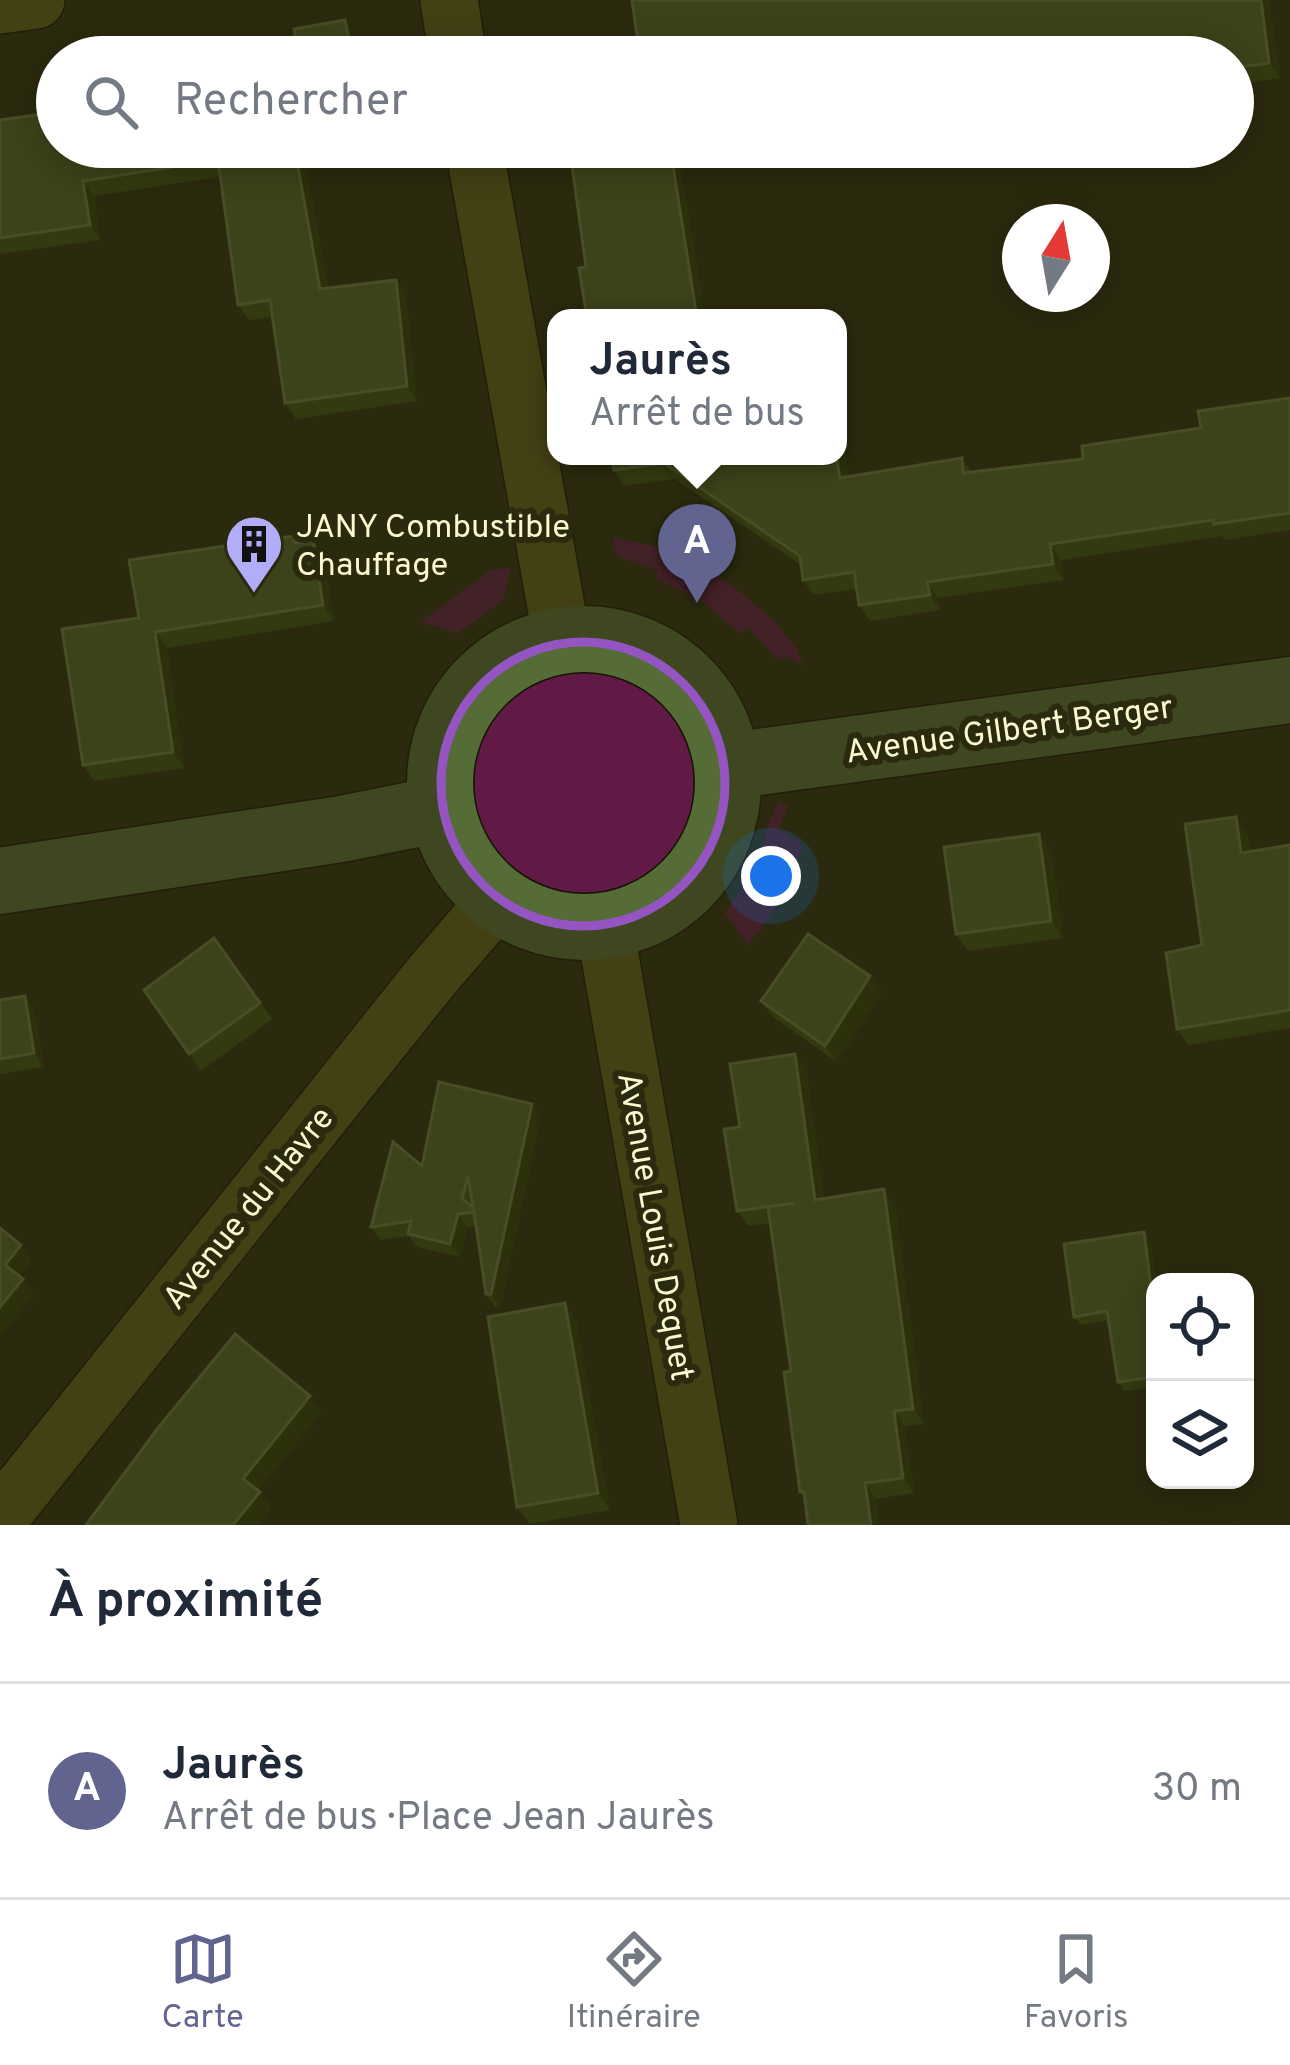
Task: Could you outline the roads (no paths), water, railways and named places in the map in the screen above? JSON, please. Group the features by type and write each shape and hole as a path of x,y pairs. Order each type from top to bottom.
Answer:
{"street":[{"path":"0,5 36,0"},
{"path":"448,0 454,36"},
{"path":"478,168 562,640"},
{"path":"562,640 611,640 654,657 672,670 690,684 716,722 729,766 727,810 712,853 685,888 648,914 605,928 567,928 530,919 497,900 454,849 441,809 438,777 446,737 464,701 492,671 526,650 562,640"},
{"name":"Avenue Gilbert Berger","path":"729,766 1290,690"},
{"path":"0,881 341,829 441,809"},
{"name":"Avenue du Havre","path":"0,1517 497,900"},
{"name":"Avenue Louis Dequet","path":"605,928 709,1525"}],"place":[{"name":"JANY Combustible Chauffage","path":"254,595"},
{"name":"Jaurès","path":"697,603"}]}
